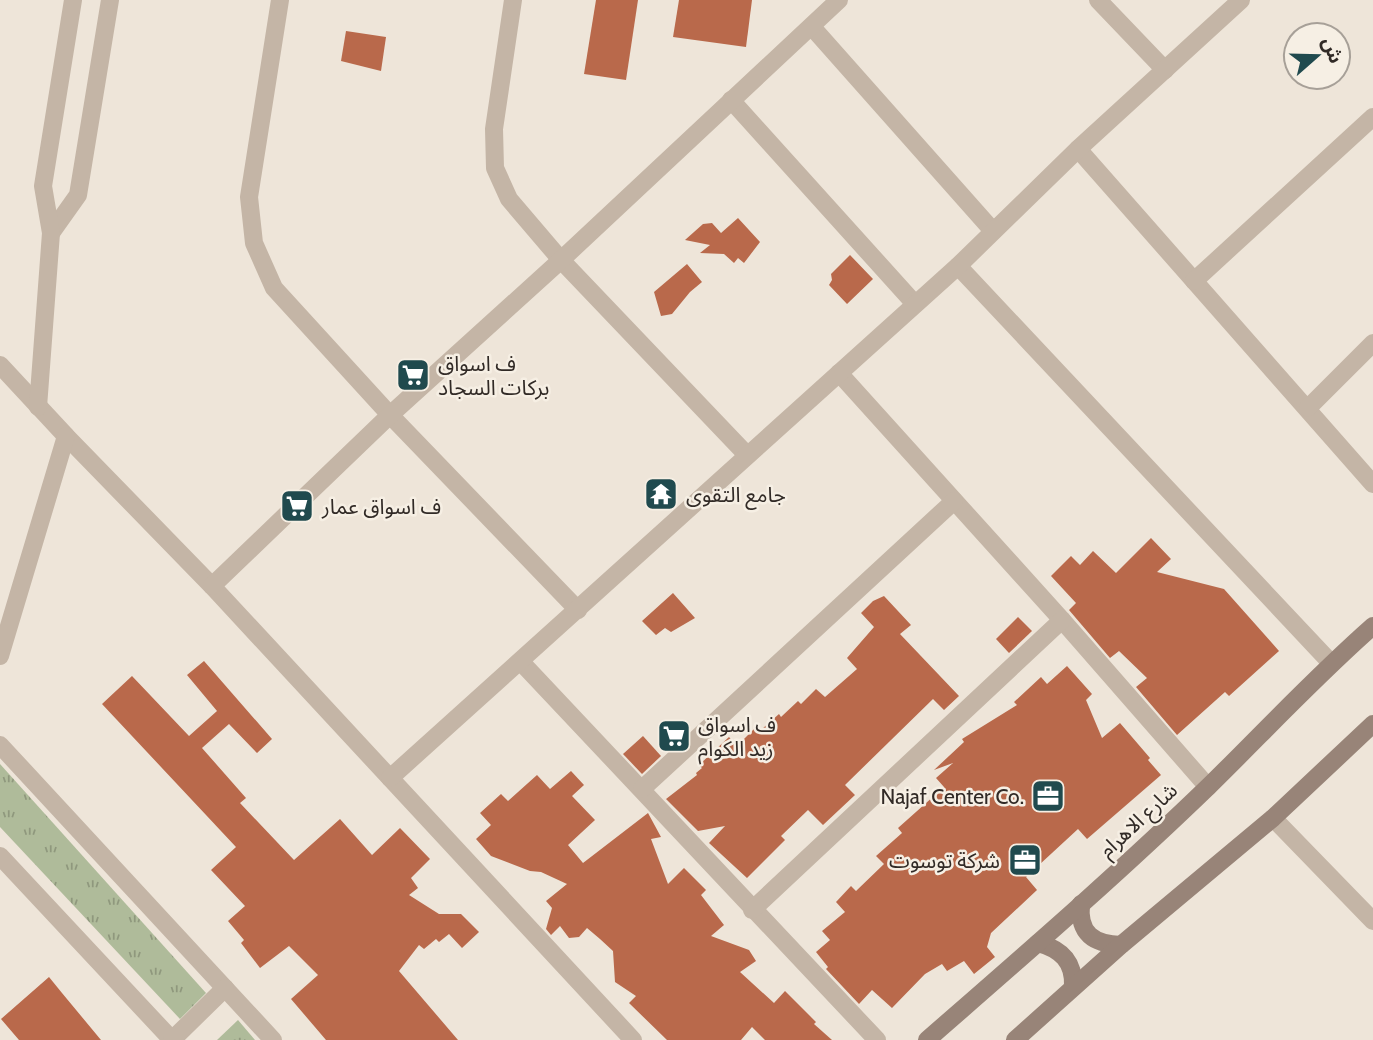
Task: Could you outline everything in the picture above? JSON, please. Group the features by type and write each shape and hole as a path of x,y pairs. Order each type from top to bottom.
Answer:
{"main road":[{"name":"شارع الاهرام","path":"928,1040 1208,787 1331,663 1373,626"},
{"path":"1015,1040 1073,986 1273,818 1373,724"},
{"path":"1081,904 1080,915 1090,936 1096,942 1121,945"},
{"path":"1038,943 1050,946 1067,960 1073,986"}],"street":[{"path":"38,407 51,233 43,186 73,0"},
{"path":"51,233 78,195 110,0"},
{"path":"280,0 249,197 254,243 274,289 390,415 578,610"},
{"path":"513,0 494,129 495,168 509,199 561,260 747,454"},
{"path":"212,586 390,415 561,260 839,0"},
{"path":"1098,0 1165,70"},
{"path":"390,778 958,266 1078,149 1241,0"},
{"path":"811,27 993,231"},
{"path":"731,100 915,304"},
{"path":"1194,281 1373,117"},
{"path":"1078,149 1373,484"},
{"path":"958,266 1331,663"},
{"path":"1308,408 1373,343"},
{"path":"0,365 212,586 633,1040"},
{"path":"839,373 1062,620 1208,787"},
{"path":"0,656 66,436"},
{"path":"642,789 954,501"},
{"path":"752,910 1062,620"},
{"path":"521,662 877,1040"},
{"path":"0,745 273,1040"},
{"path":"1273,818 1373,921"},
{"path":"0,856 172,1040 225,988"}],"green space":[{"path":"0,764 206,993 180,1019 0,827"},
{"path":"238,1020 255,1040 217,1040"}],"building":[{"path":"596,0 638,0 626,80 584,74"},
{"path":"679,0 752,0 746,47 673,37"},
{"path":"346,31 386,37 381,71 341,61"},
{"path":"738,218 760,242 744,263 738,258 734,263 724,254 700,253 710,245 685,240 703,224 712,223 721,233"},
{"path":"850,255 873,279 847,304 829,285 831,274"},
{"path":"687,264 702,282 672,314 661,316 654,292"},
{"path":"1151,538 1171,559 1157,572 1224,589 1279,651 1229,696 1225,692 1177,735 1136,687 1147,678 1119,651 1110,658 1069,610 1076,603 1051,576 1071,556 1080,565 1093,551 1116,573"},
{"path":"673,593 695,618 671,632 665,628 656,635 642,621"},
{"path":"884,596 911,625 900,634 959,696 944,710 933,699 845,785 855,795 823,825 808,810 781,836 785,840 747,878 709,843 725,826 698,831 666,799 697,775 702,768 699,765 729,737 737,746 757,726 761,730 779,714 781,717 798,701 801,704 816,689 825,697 857,669 847,658 874,627 861,613 873,601"},
{"path":"1018,617 1032,631 1009,653 996,639"},
{"path":"204,661 272,739 257,753 229,724 202,748 246,798 240,803 294,860 340,819 372,855 400,828 430,859 411,878 418,888 409,895 439,914 461,914 479,932 462,948 449,934 439,942 436,939 424,949 419,945 399,971 458,1040 326,1040 291,999 318,975 289,946 260,968 241,943 244,940 228,921 245,906 211,870 236,847 102,704 132,676 189,736 217,711 187,675"},
{"path":"1067,666 1092,694 1086,700 1102,738 1120,723 1161,775 1087,839 1078,829 1026,877 1037,890 991,933 987,947 995,957 974,974 964,961 947,971 942,964 925,974 892,1008 872,990 859,1004 826,969 828,967 816,952 830,940 822,931 845,912 836,902 851,886 856,891 884,864 876,856 902,833 898,828 944,787 936,778 953,763 934,770 964,742 962,739 1017,705 1014,702 1041,677 1047,684"},
{"path":"643,736 661,756 642,774 623,754"},
{"path":"571,771 584,785 572,796 595,820 568,845 583,863 648,813 661,837 651,839 668,884 684,868 706,890 701,895 724,925 711,936 749,950 756,961 740,972 774,1003 785,991 832,1040 765,1040 752,1027 741,1040 667,1040 629,1003 636,996 615,982 613,951 600,939 587,928 579,937 569,938 560,926 551,935 546,929 552,908 546,901 567,884 541,872 530,871 491,856 476,839 491,825 480,813 501,794 508,801 537,775 550,789"},
{"path":"49,977 101,1040 19,1040 1,1019"}],"place":[{"name":"ف اسواق بركات السجاد","path":"413,375"},
{"name":"جامع التقوى","path":"661,494"},
{"name":"ف اسواق عمار","path":"297,506"},
{"name":"ف اسواق زيد الكوام","path":"674,736"},
{"name":"Najaf Center Co.","path":"1048,796"},
{"name":"شركة توسوت","path":"1025,860"}]}
